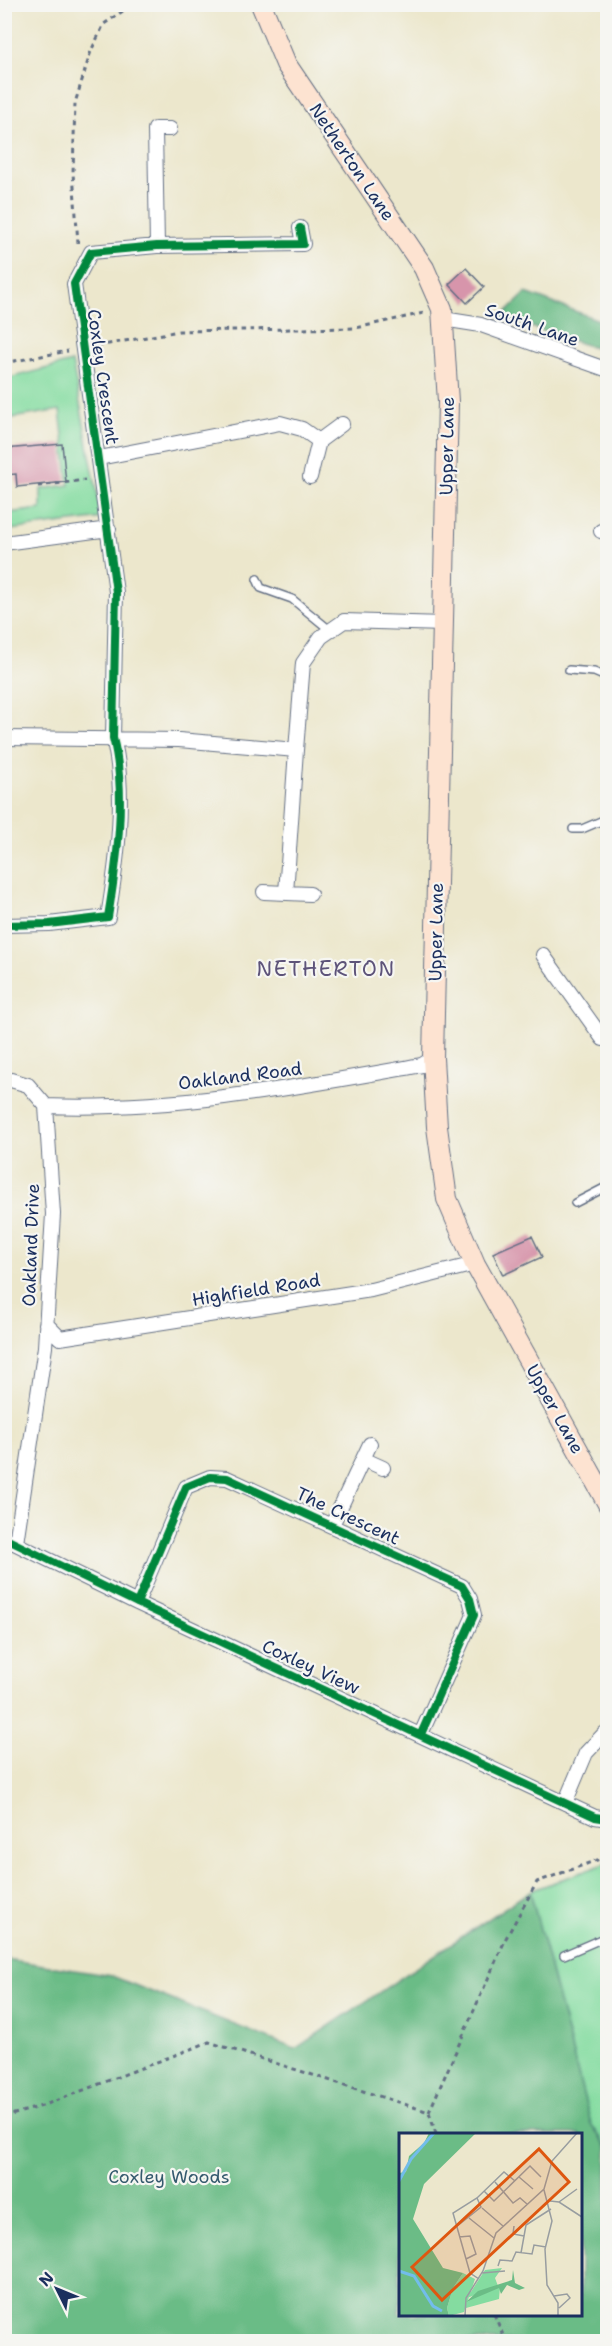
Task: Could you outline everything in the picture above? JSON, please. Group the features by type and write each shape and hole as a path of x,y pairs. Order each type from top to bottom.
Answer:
{"main road":[{"name":"Netherton Lane","path":"261,4 286,64 423,268 442,314"},
{"name":"Upper Lane","path":"442,314 448,402 434,1058 437,1127 447,1199 475,1264 608,1504"}],"street":[{"path":"156,246 155,129 170,129"},
{"name":"Coxley Crescent","path":"4,925 50,924 108,917 115,873 119,762 113,738 116,592 74,284 91,252 156,246 303,244 300,228"},
{"name":"South Lane","path":"442,314 482,325 608,370"},
{"path":"99,458 280,423 302,429 318,441"},
{"path":"310,477 318,441 342,424"},
{"path":"4,543 109,529"},
{"path":"286,893 303,663 321,637 344,621 444,624"},
{"path":"4,738 179,740 296,750"},
{"path":"264,892 310,894"},
{"path":"543,956 606,1040"},
{"name":"Oakland Road","path":"46,1106 89,1108 148,1105 277,1091 422,1065 434,1058"},
{"path":"4,1078 28,1085 46,1106"},
{"name":"Oakland Drive","path":"10,1540 46,1324 53,1214 46,1106"},
{"name":"Highfield Road","path":"46,1324 60,1338 371,1290 475,1264"},
{"name":"The Crescent","path":"332,1525 370,1443"},
{"path":"363,1459 382,1468"},
{"name":"The Crescent","path":"137,1603 186,1487 210,1477 227,1478 332,1525 462,1586 470,1599 474,1615 421,1734"},
{"name":"Coxley View","path":"10,1540 137,1603 595,1817 608,1819"},
{"path":"565,1803 586,1753 605,1732"}],"lane":[{"path":"256,579 261,588 292,599 331,631"},
{"path":"569,670 594,672 608,678"},
{"path":"573,829 582,829 608,818"},
{"path":"576,1203 608,1186"},
{"path":"564,1955 608,1935"}],"path":[{"path":"78,243 73,173 75,103 91,51 104,24 133,4"},
{"path":"4,363 179,331 356,328 442,314"},
{"path":"38,486 102,477"},
{"path":"436,2133 429,2112 506,1938 537,1882 608,1856"},
{"path":"4,2117 42,2106 210,2042 429,2112"},
{"path":"495,2316 506,2342"}],"green space":[{"path":"526,293 607,323 607,352 501,317"},
{"path":"72,362 102,518 10,530 9,513 41,509 41,489 69,485 60,410 5,419 5,379"},
{"path":"607,1863 607,2147 591,2124 530,1891"},
{"name":"Coxley Woods","path":"530,1891 591,2124 607,2147 607,2341 5,2341 5,1959 112,1976 295,2049"}],"building":[{"path":"466,268 484,287 467,303 449,284"},
{"path":"62,444 66,482 17,487 16,474 4,475 4,449"},
{"path":"532,1236 542,1257 503,1275 493,1253"}],"cycle path":[{"path":"4,925 49,924 108,917 115,873 120,804 113,738 116,592 74,284 91,252 157,246 303,244 300,228"},
{"path":"137,1603 186,1487 210,1477 227,1478 462,1586 470,1599 474,1615 421,1734"},
{"path":"4,1538 137,1603 595,1817 608,1819"}],"district":[{"name":"NETHERTON","path":"326,969"}]}
